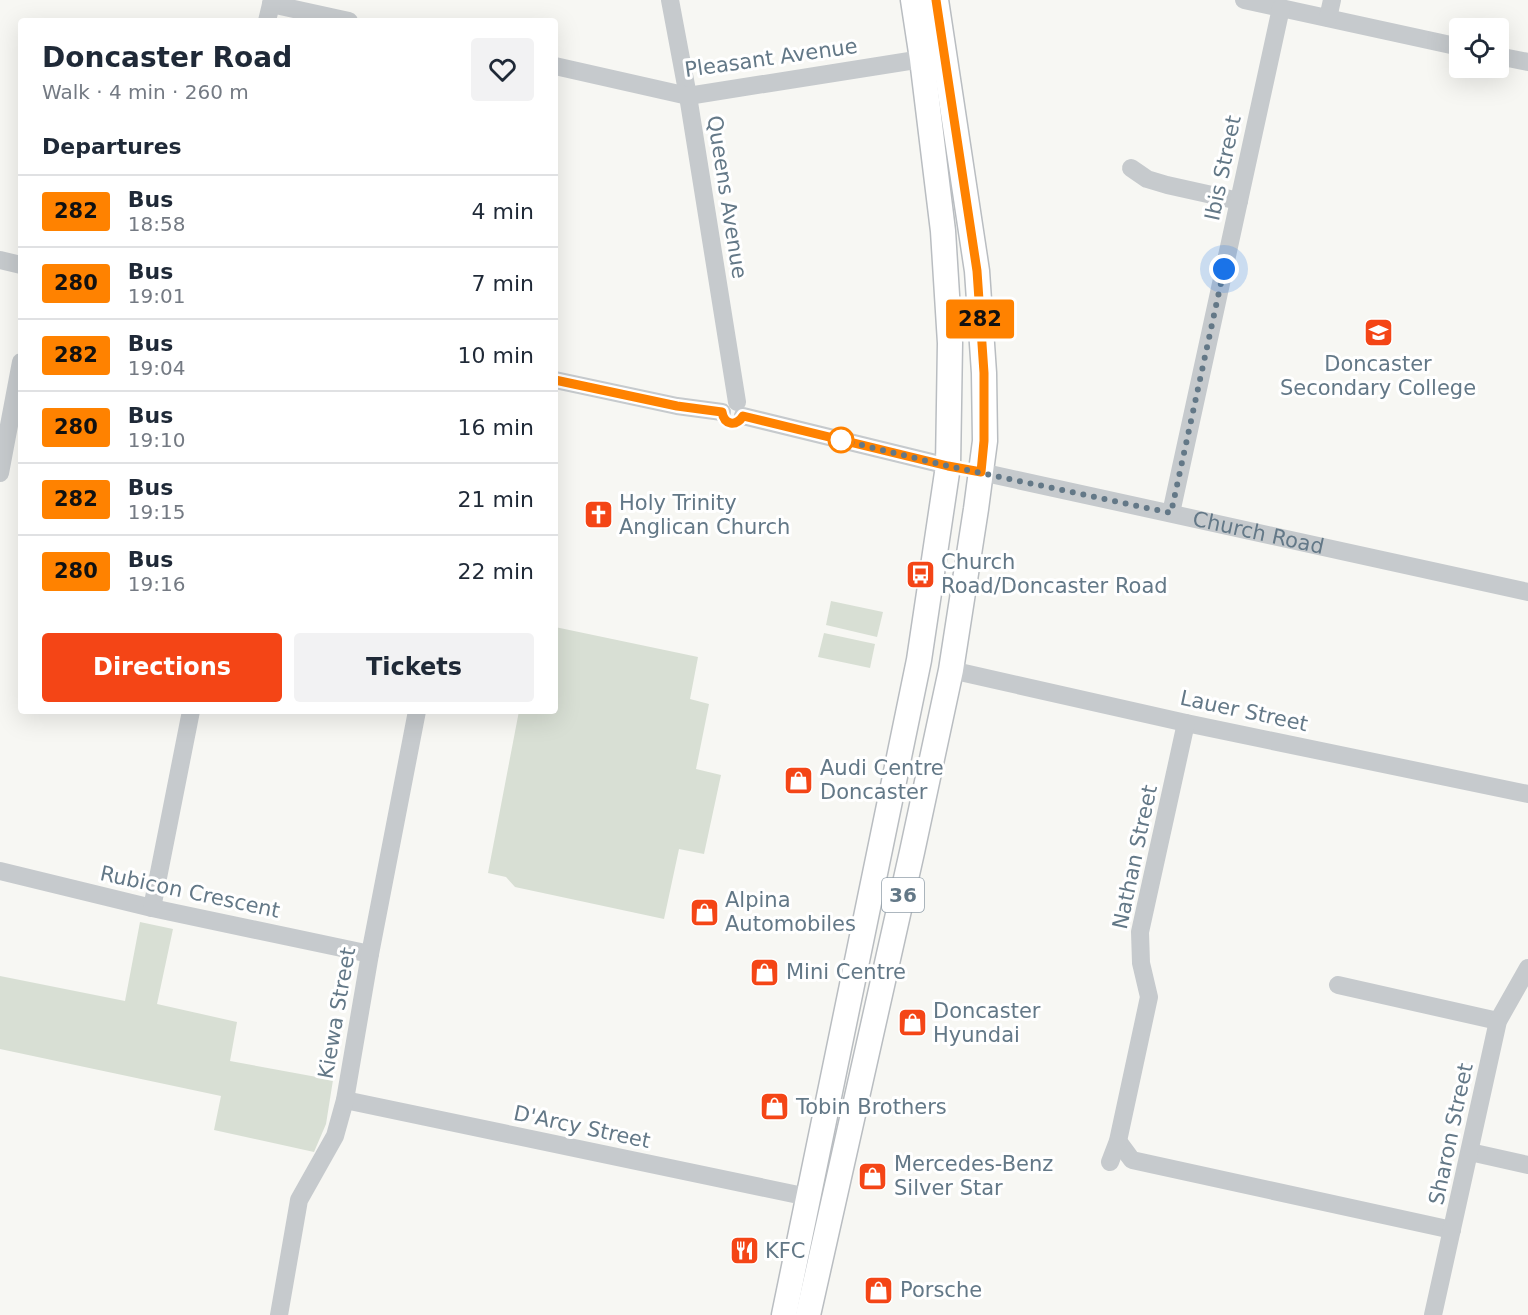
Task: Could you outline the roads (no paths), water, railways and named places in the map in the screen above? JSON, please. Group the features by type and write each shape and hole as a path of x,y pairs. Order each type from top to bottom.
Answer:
{"main road":[{"name":"36","path":"784,1315 919,660 948,466 950,343 943,231 913,0"},
{"name":"36","path":"808,1315 951,670 981,472 984,441 984,373 977,271 936,0"},
{"name":"Church Road","path":"948,466 981,472"},
{"path":"882,846 912,852"}],"street":[{"name":"Queens Avenue","path":"670,0 688,96 734,410"},
{"path":"1244,0 1449,45"},
{"path":"1328,18 1332,0"},
{"path":"270,8 331,18"},
{"name":"Ibis Street","path":"1171,513 1281,8"},
{"path":"1509,58 1528,62"},
{"name":"Pleasant Avenue","path":"558,67 688,96 922,59"},
{"path":"1131,168 1147,179 1239,201"},
{"path":"0,260 18,264"},
{"path":"0,473 18,378"},
{"name":"Church Road","path":"558,381 677,406 734,410 948,466"},
{"name":"Church Road","path":"981,472 1528,592"},
{"name":"Lauer Street","path":"951,670 1186,723 1528,794"},
{"path":"152,908 190,714"},
{"name":"Kiewa Street","path":"279,1315 299,1200 335,1136 345,1101 370,954 416,714"},
{"name":"Nathan Street","path":"1110,1161 1118,1141 1149,998 1141,963 1140,932 1186,723"},
{"name":"Rubicon Crescent","path":"0,871 152,908 370,954"},
{"name":"Sharon Street","path":"1433,1315 1498,1021 1528,968"},
{"path":"1338,985 1498,1021"},
{"name":"D'Arcy Street","path":"345,1101 808,1197"},
{"path":"1118,1141 1132,1160 1452,1230"},
{"path":"1470,1152 1528,1165"}],"place":[{"name":"Doncaster Secondary College","path":"1378,333"},
{"name":"Holy Trinity Anglican Church","path":"598,515"},
{"name":"Church Road/Doncaster Road","path":"920,574"},
{"name":"Audi Centre Doncaster","path":"799,780"},
{"name":"Alpina Automobiles","path":"704,912"},
{"name":"Mini Centre","path":"765,972"},
{"name":"Doncaster Hyundai","path":"912,1023"},
{"name":"Tobin Brothers","path":"775,1107"},
{"name":"Mercedes-Benz Silver Star","path":"873,1176"},
{"name":"KFC","path":"744,1251"},
{"name":"Porsche","path":"879,1290"}]}
